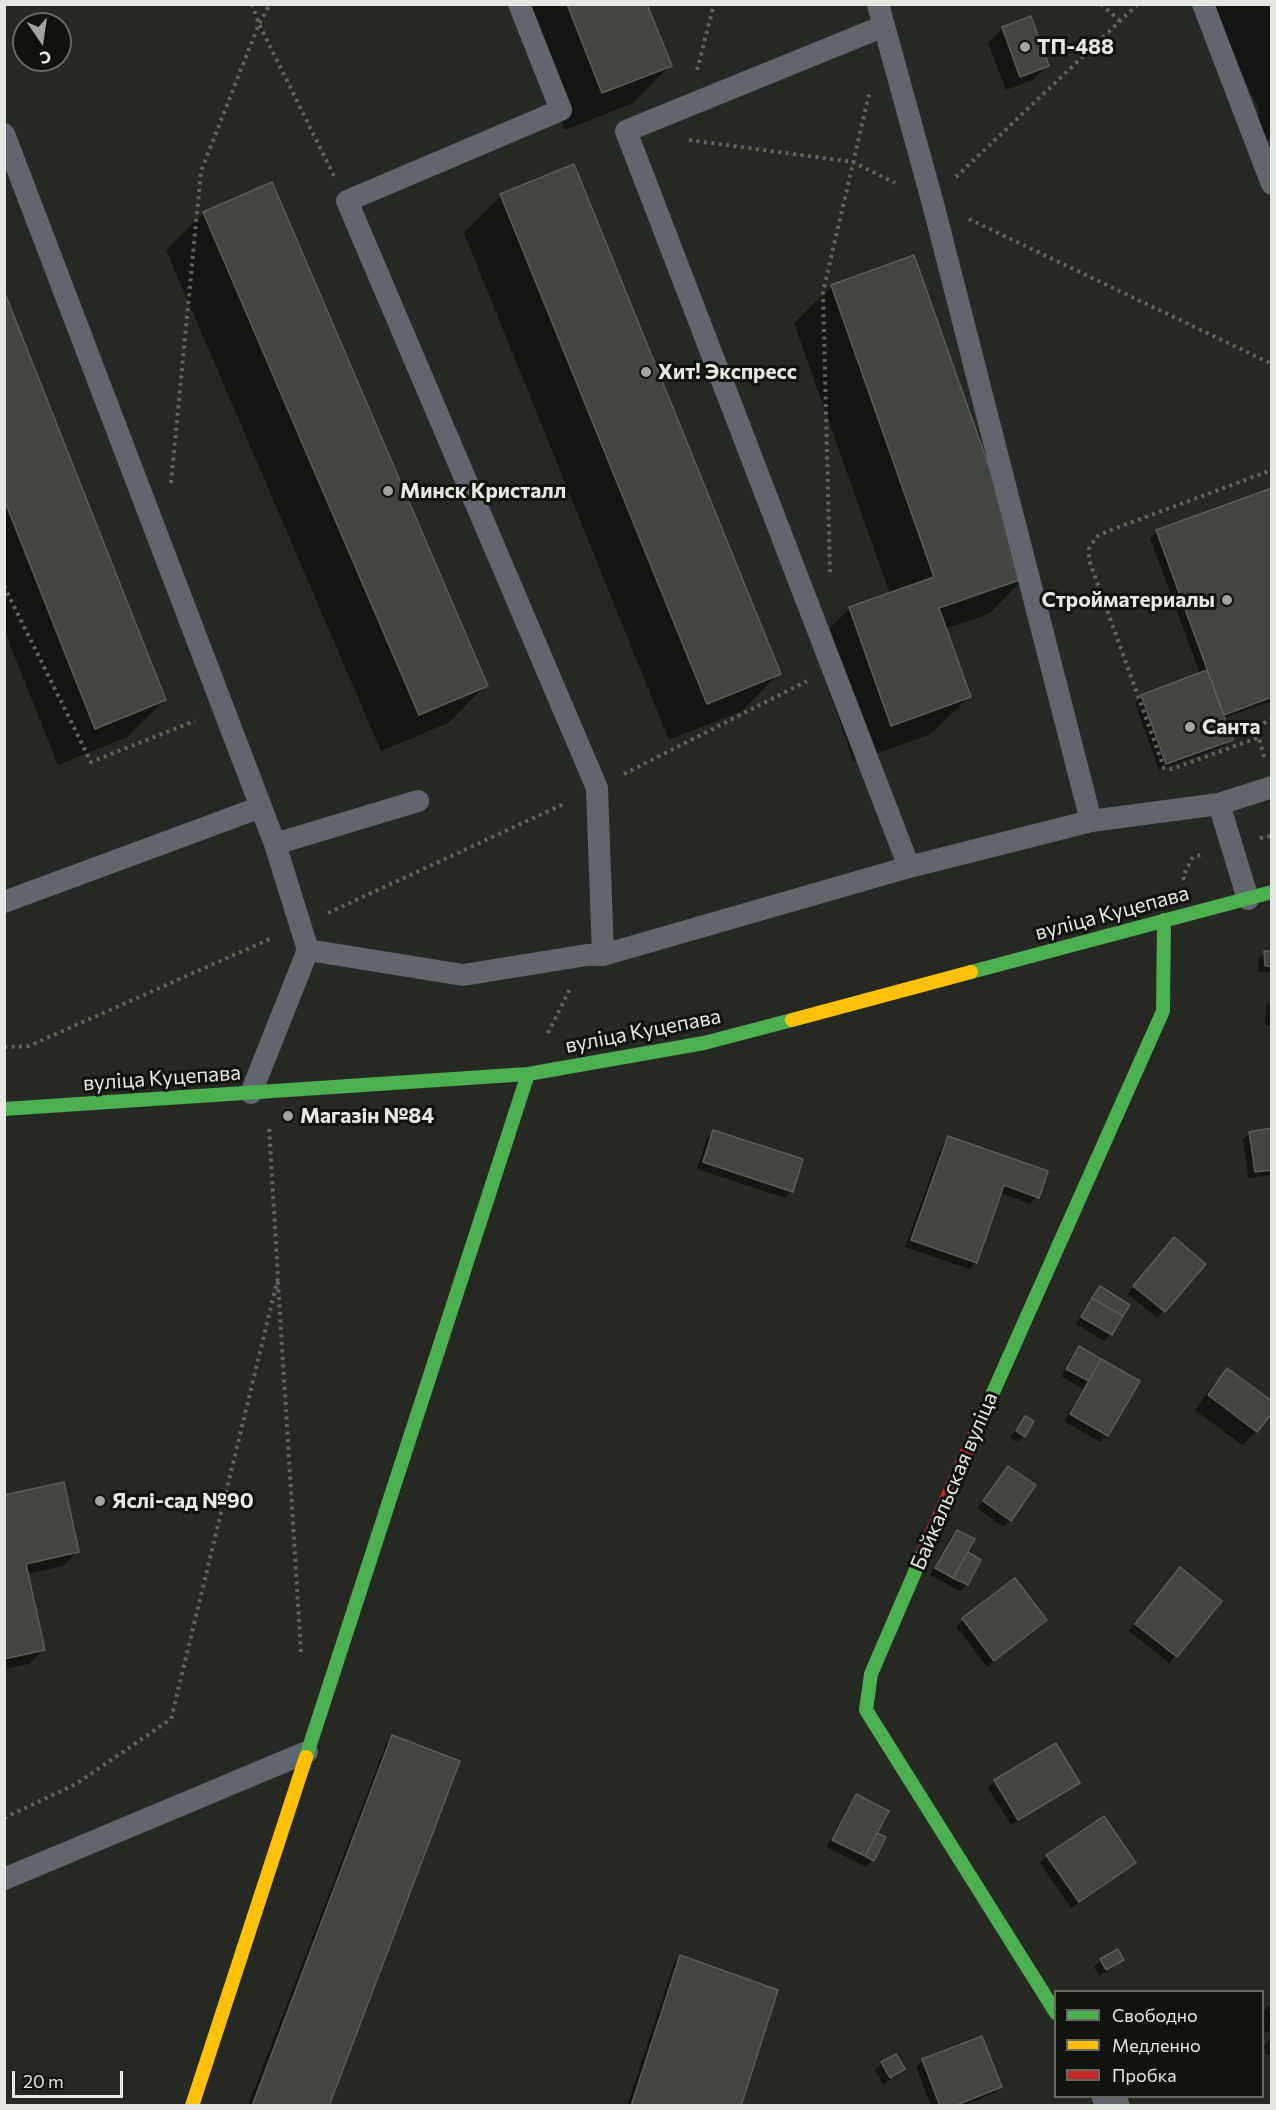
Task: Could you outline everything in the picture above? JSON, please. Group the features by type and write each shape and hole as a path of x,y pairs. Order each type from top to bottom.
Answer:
{"street":[{"name":"вуліца Куцепава","path":"4,1109 528,1074 705,1043 1272,892"},
{"name":"Байкальская вуліца","path":"1054,2010 866,1710 871,1674 995,1387 1163,1011 1164,920"},
{"path":"192,2106 528,1074"}],"lane":[{"path":"519,4 561,110 347,201 597,788 595,955"},
{"path":"879,4 932,201 1091,821"},
{"path":"1203,4 1272,184"},
{"path":"884,26 626,131 909,867"},
{"path":"4,134 275,844 308,950 259,1093"},
{"path":"308,950 463,975 595,955 909,867 1091,821 1220,804 1272,788"},
{"path":"275,844 418,801"},
{"path":"1220,804 1248,899"},
{"path":"4,902 261,807"},
{"path":"4,1879 307,1752"}],"path":[{"path":"252,4 259,24 347,201"},
{"path":"170,492 201,171 259,24 270,4"},
{"path":"687,106 714,4"},
{"path":"1101,4 1120,21"},
{"path":"932,201 1138,4"},
{"path":"830,573 823,292 871,83"},
{"path":"1272,470 1107,531 1096,537 1089,549 1089,560 1164,768 1172,769 1257,738 1259,726 1272,718"},
{"path":"4,586 91,762 224,710"},
{"path":"4,1047 29,1046 300,926 597,788 833,667"},
{"path":"528,1074 595,955"},
{"path":"259,1093 278,1278 302,1658"},
{"path":"4,1818 76,1784 171,1719 278,1278"}],"building":[{"path":"567,4 647,4 672,66 602,93"},
{"name":"ТП-488","path":"1031,16 1049,66 1020,77 1002,27"},
{"path":"574,164 781,674 707,704 500,194"},
{"path":"272,182 488,686 419,715 203,212"},
{"path":"914,255 1028,577 939,608 971,697 891,726 849,607 934,577 831,285"},
{"path":"4,291 166,700 95,729 4,499"},
{"name":"Стройматериалы","path":"1272,488 1272,697 1224,715 1156,530"},
{"name":"Санта","path":"1207,670 1233,740 1166,764 1141,695"},
{"path":"1264,951 1272,951 1272,966 1265,966"},
{"path":"1272,1128 1272,1170 1255,1172 1249,1132"},
{"path":"713,1130 803,1159 793,1192 703,1162"},
{"path":"948,1136 1048,1171 1039,1198 1004,1185 977,1263 911,1240"},
{"path":"1174,1237 1206,1264 1165,1312 1133,1286"},
{"path":"1100,1286 1130,1305 1123,1316 1092,1298"},
{"path":"1092,1298 1123,1316 1112,1335 1081,1317"},
{"path":"1079,1346 1101,1359 1089,1381 1066,1369"},
{"path":"1101,1359 1140,1381 1108,1436 1070,1414"},
{"path":"1227,1368 1272,1401 1272,1413 1257,1432 1208,1395"},
{"path":"1025,1416 1034,1421 1025,1437 1016,1431"},
{"path":"1008,1466 1036,1485 1011,1521 983,1501"},
{"path":"64,1482 79,1552 26,1564 45,1650 4,1659 4,1495"},
{"path":"957,1530 975,1539 953,1578 935,1568"},
{"path":"968,1552 981,1560 968,1585 953,1578"},
{"path":"1180,1567 1222,1601 1177,1657 1135,1624"},
{"path":"1015,1578 1047,1620 994,1661 962,1618"},
{"path":"392,1735 460,1761 329,2106 252,2106"},
{"path":"1056,1743 1080,1783 1018,1820 994,1780"},
{"path":"856,1794 889,1811 865,1856 832,1840"},
{"path":"1104,1816 1136,1863 1079,1902 1046,1855"},
{"path":"877,1833 886,1837 874,1861 865,1856"},
{"path":"1118,1949 1124,1960 1106,1970 1100,1959"},
{"path":"680,1955 778,1990 741,2106 631,2106"},
{"path":"982,2036 1002,2087 954,2106 940,2106 922,2059"},
{"path":"896,2054 905,2069 890,2078 881,2062"}],"traffic: fast":[{"path":"971,972 1272,892"},
{"path":"979,1424 1163,1011 1164,920"},
{"path":"4,1109 528,1074 704,1043 792,1020"},
{"path":"306,1757 528,1074"},
{"path":"924,1551 871,1674 866,1710 1054,2010"}],"traffic: slow":[{"path":"792,1020 971,972"},
{"path":"192,2106 306,1757"}],"traffic: jam":[{"path":"924,1551 979,1424"}],"place":[{"name":"ТП-488","path":"1025,47"},
{"name":"Хит! Экспресс","path":"646,372"},
{"name":"Минск Кристалл","path":"388,491"},
{"name":"Стройматериалы","path":"1227,600"},
{"name":"Санта","path":"1190,727"},
{"name":"Магазін №84","path":"288,1116"},
{"name":"Яслі-сад №90","path":"100,1501"}]}
